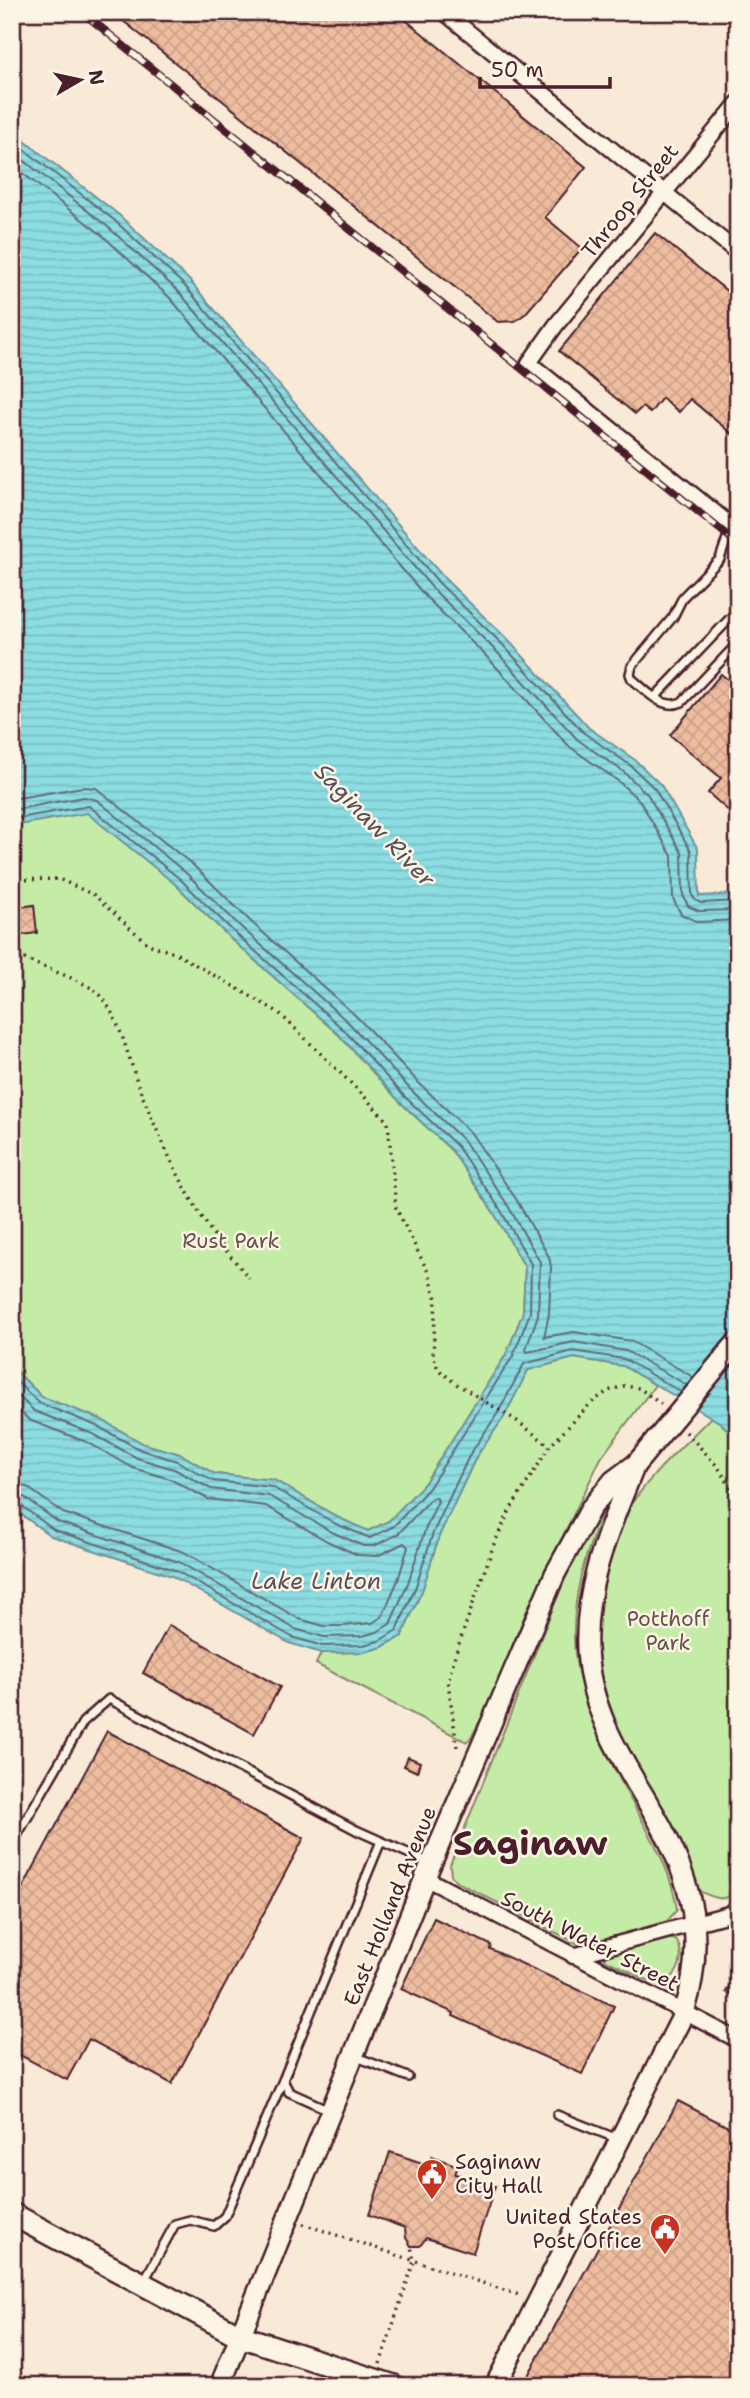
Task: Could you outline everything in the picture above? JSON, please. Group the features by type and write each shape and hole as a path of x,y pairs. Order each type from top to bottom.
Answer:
{"main road":[{"path":"495,2386 684,2013 693,1984 695,1923 691,1897 657,1817 612,1743 594,1695 587,1651 588,1602 605,1539 636,1464 738,1341"},
{"name":"East Holland Avenue","path":"220,2386 428,1871 555,1574 591,1508 613,1481 636,1464"},
{"path":"12,2214 240,2336 384,2383"}],"street":[{"path":"444,12 738,253"},
{"name":"Throop Street","path":"734,528 529,363 556,325 738,103"},
{"name":"South Water Street","path":"428,1871 573,1956 738,2040"},
{"path":"573,1956 729,1914 738,1908"}],"lane":[{"path":"734,528 720,559 683,597 673,617 632,666 630,674 632,679 667,705 682,702 738,643"},
{"path":"655,697 738,610"},
{"path":"12,1844 83,1722 109,1699 381,1841 428,1871"},
{"path":"142,2285 175,2224 190,2220 214,2226 225,2216 381,1841"},
{"path":"354,2056 408,2077"},
{"path":"283,2081 289,2092 332,2111"},
{"path":"557,2115 620,2139"}],"path":[{"path":"12,880 59,879 94,895 148,944 177,954 278,1012 388,1122 396,1208 430,1276 436,1299 433,1355 438,1369 550,1446 510,1510 494,1544 455,1655 448,1682 457,1747"},
{"path":"12,952 100,995 112,1013 142,1094 180,1178 210,1228 248,1278"},
{"path":"288,2219 538,2301"},
{"path":"384,2383 414,2261 411,2246"}],"green space":[{"name":"Rust Park","path":"87,812 175,884 231,939 339,1035 399,1101 452,1151 494,1213 525,1267 523,1312 507,1353 424,1484 389,1521 368,1531 339,1518 274,1480 215,1474 180,1454 144,1444 100,1419 42,1397 12,1367 12,826"},
{"path":"574,1358 623,1366 655,1385 601,1458 527,1610 494,1694 471,1738 467,1742 316,1664 321,1653 364,1652 382,1647 402,1636 423,1588 439,1536 476,1457 504,1417 528,1370"},
{"name":"Potthoff Park","path":"711,1417 721,1423 738,1441 738,1891 723,1898 699,1891 676,1838 630,1753 602,1679 597,1631 603,1580 621,1522 654,1475"},
{"path":"600,1511 602,1514 577,1593 574,1628 576,1662 583,1695 595,1728 660,1854 671,1881 677,1910 667,1921 582,1946 457,1882 451,1875 450,1865 576,1552"},
{"path":"665,1937 676,1940 681,1955 674,1975 661,1983 653,1983 604,1959 609,1954"}],"water":[{"path":"12,131 119,215 189,280 445,579 507,639 589,728 635,760 661,785 698,849 699,896 738,894 738,1441 721,1423 623,1366 574,1358 528,1370 504,1417 476,1457 439,1536 423,1588 402,1636 382,1647 364,1652 321,1653 289,1643 172,1576 51,1536 12,1508 12,1367 42,1397 100,1419 144,1444 180,1454 215,1474 274,1480 339,1518 368,1531 389,1521 424,1484 507,1353 523,1312 525,1267 494,1213 452,1151 399,1101 339,1035 231,939 175,884 87,813 12,826"}],"building":[{"path":"112,12 396,12 586,167 545,217 582,248 525,314 515,321 498,322"},
{"path":"655,233 738,300 738,439 690,399 679,412 662,398 650,413 642,407 635,414 559,351"},
{"path":"721,674 738,688 738,819 708,793 721,778 670,735"},
{"path":"34,905 37,933 15,936 12,908"},
{"path":"169,1625 280,1687 254,1734 143,1673"},
{"path":"107,1731 304,1838 172,2084 89,2039 67,2080 12,2051 12,1994 15,1989 12,1988 12,1908"},
{"path":"408,1757 420,1762 417,1772 404,1766"},
{"path":"434,1918 491,1945 490,1949 614,2006 582,2074 453,2016 454,2013 401,1989"},
{"path":"738,1968 738,1998 726,1992"},
{"name":"United States Post Office","path":"678,2101 738,2132 738,2386 540,2386 525,2381"},
{"name":"Saginaw City Hall","path":"390,2152 428,2165 432,2156 458,2166 455,2174 495,2186 473,2253 426,2238 420,2246 411,2246 406,2238 405,2228 369,2215"}],"railway":[{"path":"82,12 738,544"}],"place":[{"name":"Saginaw City Hall","path":"432,2201"},
{"name":"United States Post Office","path":"665,2256"}],"district":[{"name":"Saginaw","path":"530,1843"}],"water label":[{"name":"Saginaw River","path":"375,825"},
{"name":"Lake Linton","path":"316,1581"}]}
